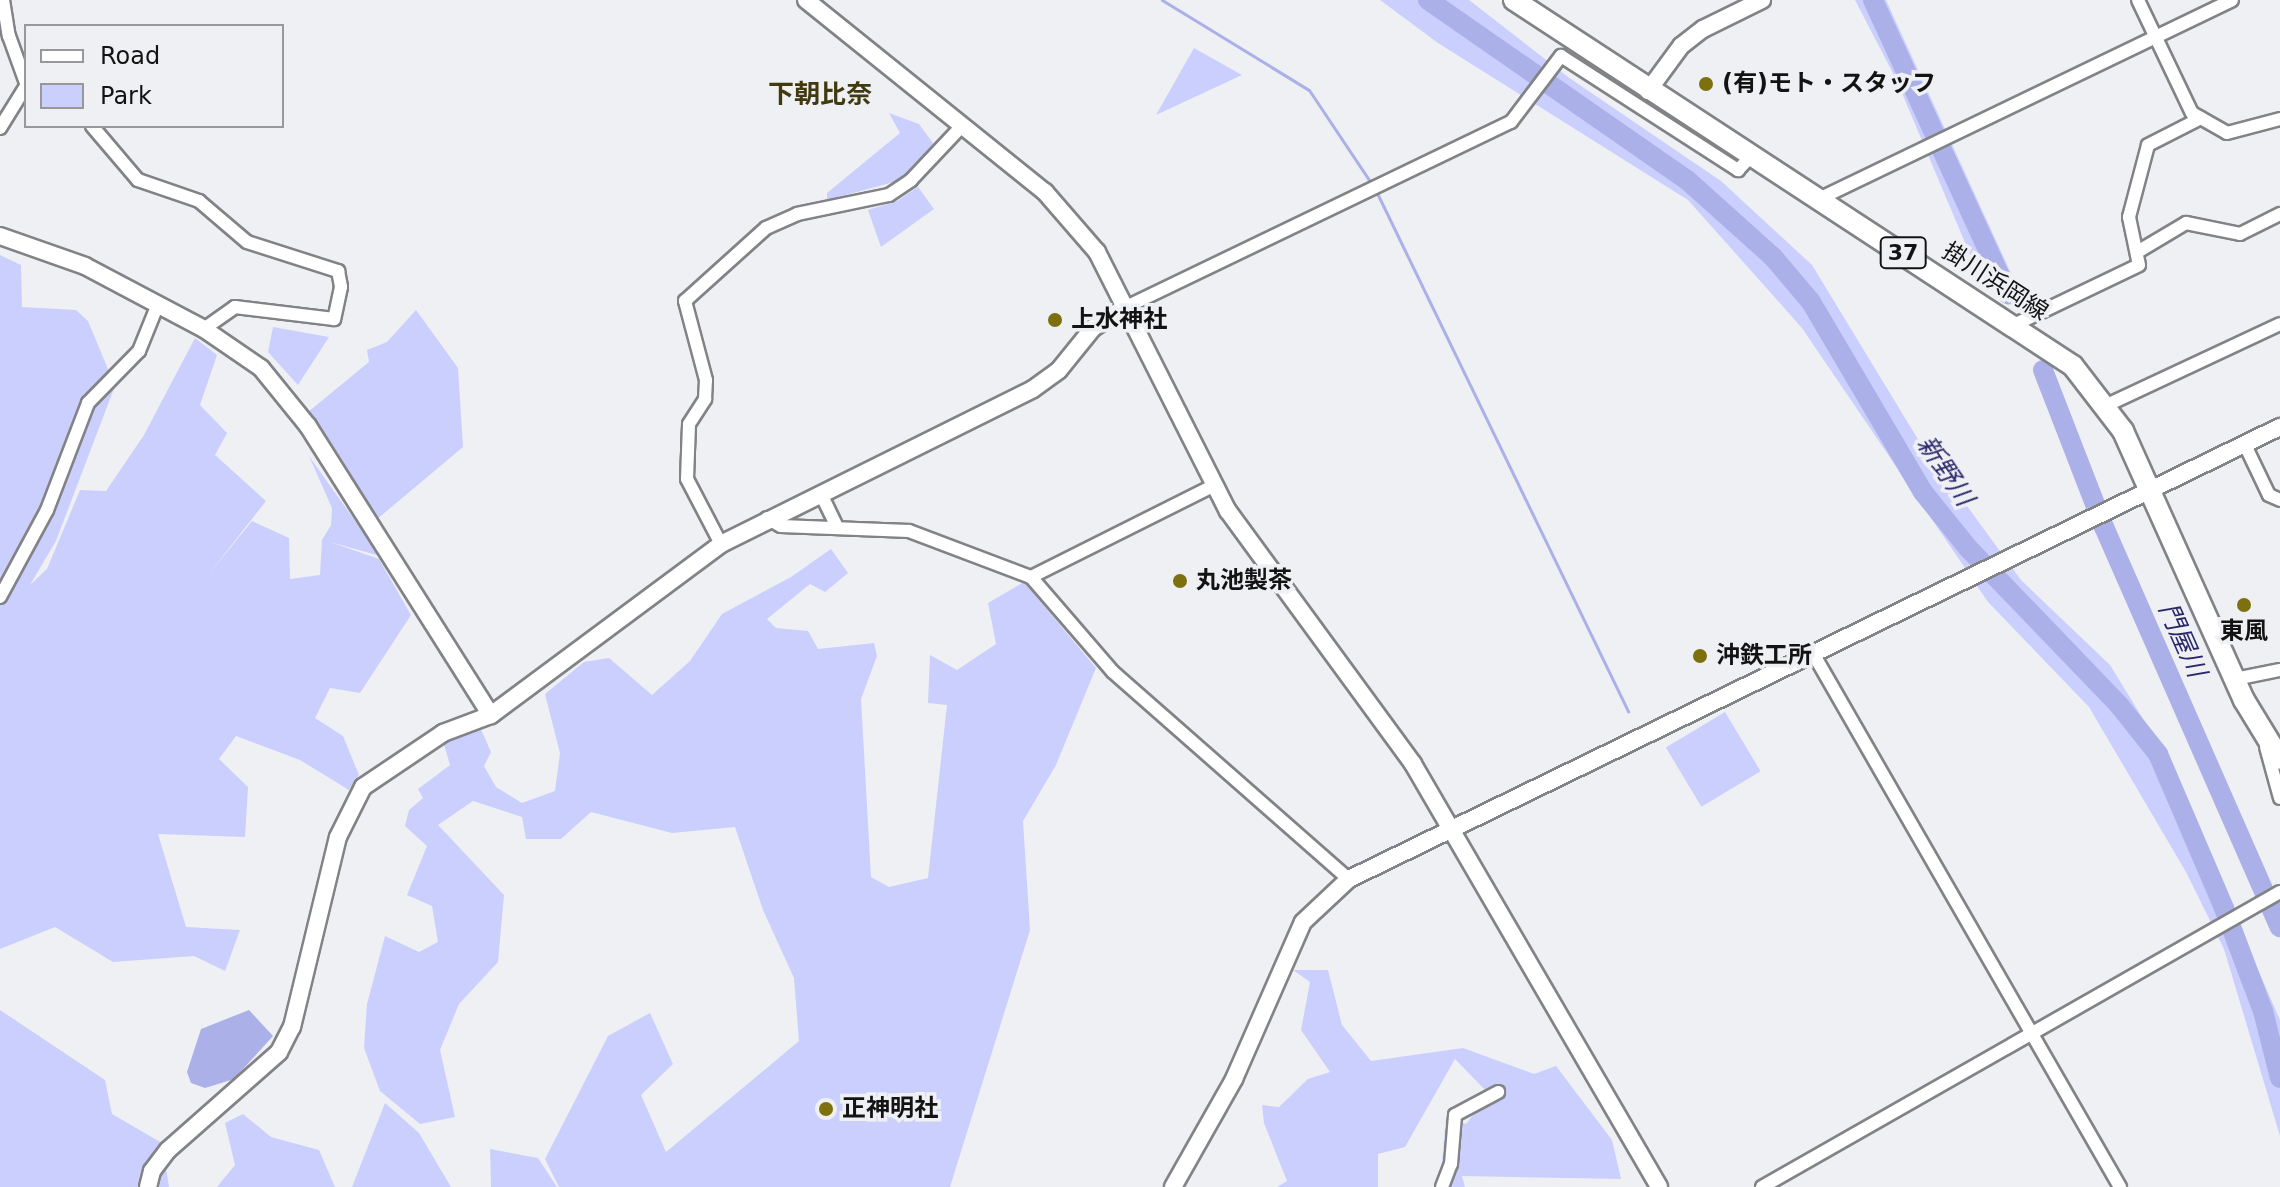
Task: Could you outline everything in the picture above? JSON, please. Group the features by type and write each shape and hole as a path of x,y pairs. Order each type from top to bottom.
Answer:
{"main road":[{"name":"掛川浜岡線","path":"1514,0 1750,157 1821,198 2016,324 2073,366 2105,406 2152,491 2235,679 2264,738 2280,759"}],"street":[{"path":"3,0 9,36 24,88"},
{"path":"806,0 1065,210 1097,252 1213,486 1378,710 1451,827 1659,1187"},
{"path":"1648,91 1681,46 1703,29 1762,0"},
{"path":"2138,0 2192,113 2227,133 2280,119"},
{"path":"1821,198 2232,0"},
{"path":"148,1187 152,1171 168,1150 279,1052 292,1027 338,837 352,799 374,777 443,733 491,715 721,544 767,518 1033,389 1059,370 1093,328 1124,308 1511,122 1526,108 1561,56 1738,170 1750,157"},
{"path":"0,128 24,92"},
{"path":"2016,324 2139,265 2139,251 2129,217 2148,145 2201,118"},
{"path":"721,544 687,479 689,424 705,399 706,380 685,301 766,228 797,214 889,195 911,180 961,127"},
{"path":"94,128 138,180 199,201 247,242 338,271 341,287 334,319 235,307 204,329"},
{"path":"2139,251 2186,223 2240,234 2253,232 2280,214"},
{"path":"0,236 85,266 204,329 261,368 289,398 491,715"},
{"path":"0,597 47,510 88,403 139,351 158,304"},
{"path":"2105,406 2280,324"},
{"path":"1173,1187 1234,1079 1303,922 1349,879 1451,827 1961,585 2280,427"},
{"path":"2245,445 2269,495 2280,500"},
{"path":"1031,577 1213,486"},
{"path":"821,494 837,527"},
{"path":"767,518 781,526 909,531 1031,577 1113,672 1349,879"},
{"path":"1814,655 2120,1187"},
{"path":"2235,679 2280,670"},
{"path":"2264,738 2280,798"},
{"path":"1762,1187 2241,911 2280,892"},
{"path":"1442,1187 1451,1164 1455,1115 1498,1092"}],"green space":[{"path":"1380,0 1469,0 1568,77 1721,181 1812,265 1916,436 2021,580 2110,665 2164,753 2280,1020 2280,1136 2224,949 2186,872 2089,707 1988,602 1802,328 1688,200 1438,43"},
{"path":"1855,0 1886,0 2031,317 1980,278 1896,79"},
{"path":"1194,48 1242,75 1156,115"},
{"path":"889,113 919,124 933,143 924,160 894,182 827,200 827,193 900,133"},
{"path":"918,187 934,209 881,247 868,210 897,201"},
{"path":"0,255 21,265 22,307 76,310 88,321 115,386 56,541 30,585 47,569 80,490 106,491 144,435 195,338 217,355 200,405 227,433 215,455 266,501 208,575 252,521 289,538 290,579 320,575 322,540 331,525 332,508 309,456 380,556 330,542 379,559 411,615 360,693 330,688 315,718 343,736 359,775 349,790 300,760 236,736 219,759 248,787 245,837 158,834 186,927 240,930 225,971 194,956 113,962 55,927 0,949"},
{"path":"416,310 458,368 463,447 376,520 308,412 369,362 367,350 387,342"},
{"path":"273,327 329,337 298,385 268,352"},
{"path":"831,549 848,573 825,592 810,584 767,619 776,628 808,631 818,649 874,643 877,656 861,699 871,877 889,887 928,878 947,705 928,703 930,655 957,670 996,644 988,603 1024,582 1096,668 1056,765 1023,821 1030,930 950,1187 559,1187 545,1159 608,1036 650,1013 673,1064 641,1095 666,1152 799,1041 794,978 763,910 735,827 672,833 591,812 561,839 526,839 522,817 473,801 438,825 504,895 498,962 459,1004 440,1050 455,1117 420,1124 380,1091 364,1048 367,1004 385,936 419,952 438,942 432,906 407,895 427,846 405,826 409,810 423,798 418,789 450,765 443,741 479,725 491,752 484,766 496,787 522,803 555,791 560,753 545,694 584,662 609,658 652,695 690,661 722,614 791,577"},
{"path":"1725,712 1761,771 1701,807 1666,748"},
{"path":"1293,970 1328,970 1342,1025 1371,1061 1463,1048 1534,1074 1556,1066 1612,1140 1621,1179 1462,1176 1465,1187 1440,1187 1446,1118 1466,1124 1489,1094 1455,1059 1405,1147 1378,1154 1378,1187 1277,1187 1287,1181 1264,1123 1262,1105 1279,1107 1308,1079 1330,1072 1301,1030 1310,982"},
{"path":"0,1010 105,1080 112,1114 162,1143 169,1187 0,1187"},
{"path":"385,1103 419,1133 451,1187 352,1187"},
{"path":"243,1114 271,1137 319,1150 335,1187 217,1187 235,1165 225,1123"},
{"path":"490,1149 538,1158 557,1187 491,1187"}],"shaded area":[{"path":"249,1010 273,1036 234,1079 205,1088 191,1083 187,1072 201,1029"}],"waterway":[{"path":"1162,0 1309,90 1373,186"},
{"name":"新野川","path":"1428,0 1686,179 1773,257 1811,302 1923,492 1968,548 2119,705 2158,754 2224,908 2263,1011 2280,1078"},
{"name":"門屋川","path":"1873,0 2008,294"},
{"path":"1377,193 1628,711"},
{"name":"門屋川","path":"2043,370 2104,527 2280,927"}],"place":[{"name":"(有)モト・スタッフ","path":"1706,84"},
{"name":"上水神社","path":"1055,320"},
{"name":"丸池製茶","path":"1180,581"},
{"name":"東風","path":"2244,605"},
{"name":"沖鉄工所","path":"1700,656"},
{"name":"正神明社","path":"826,1109"}],"district":[{"name":"下朝比奈","path":"820,95"}]}
